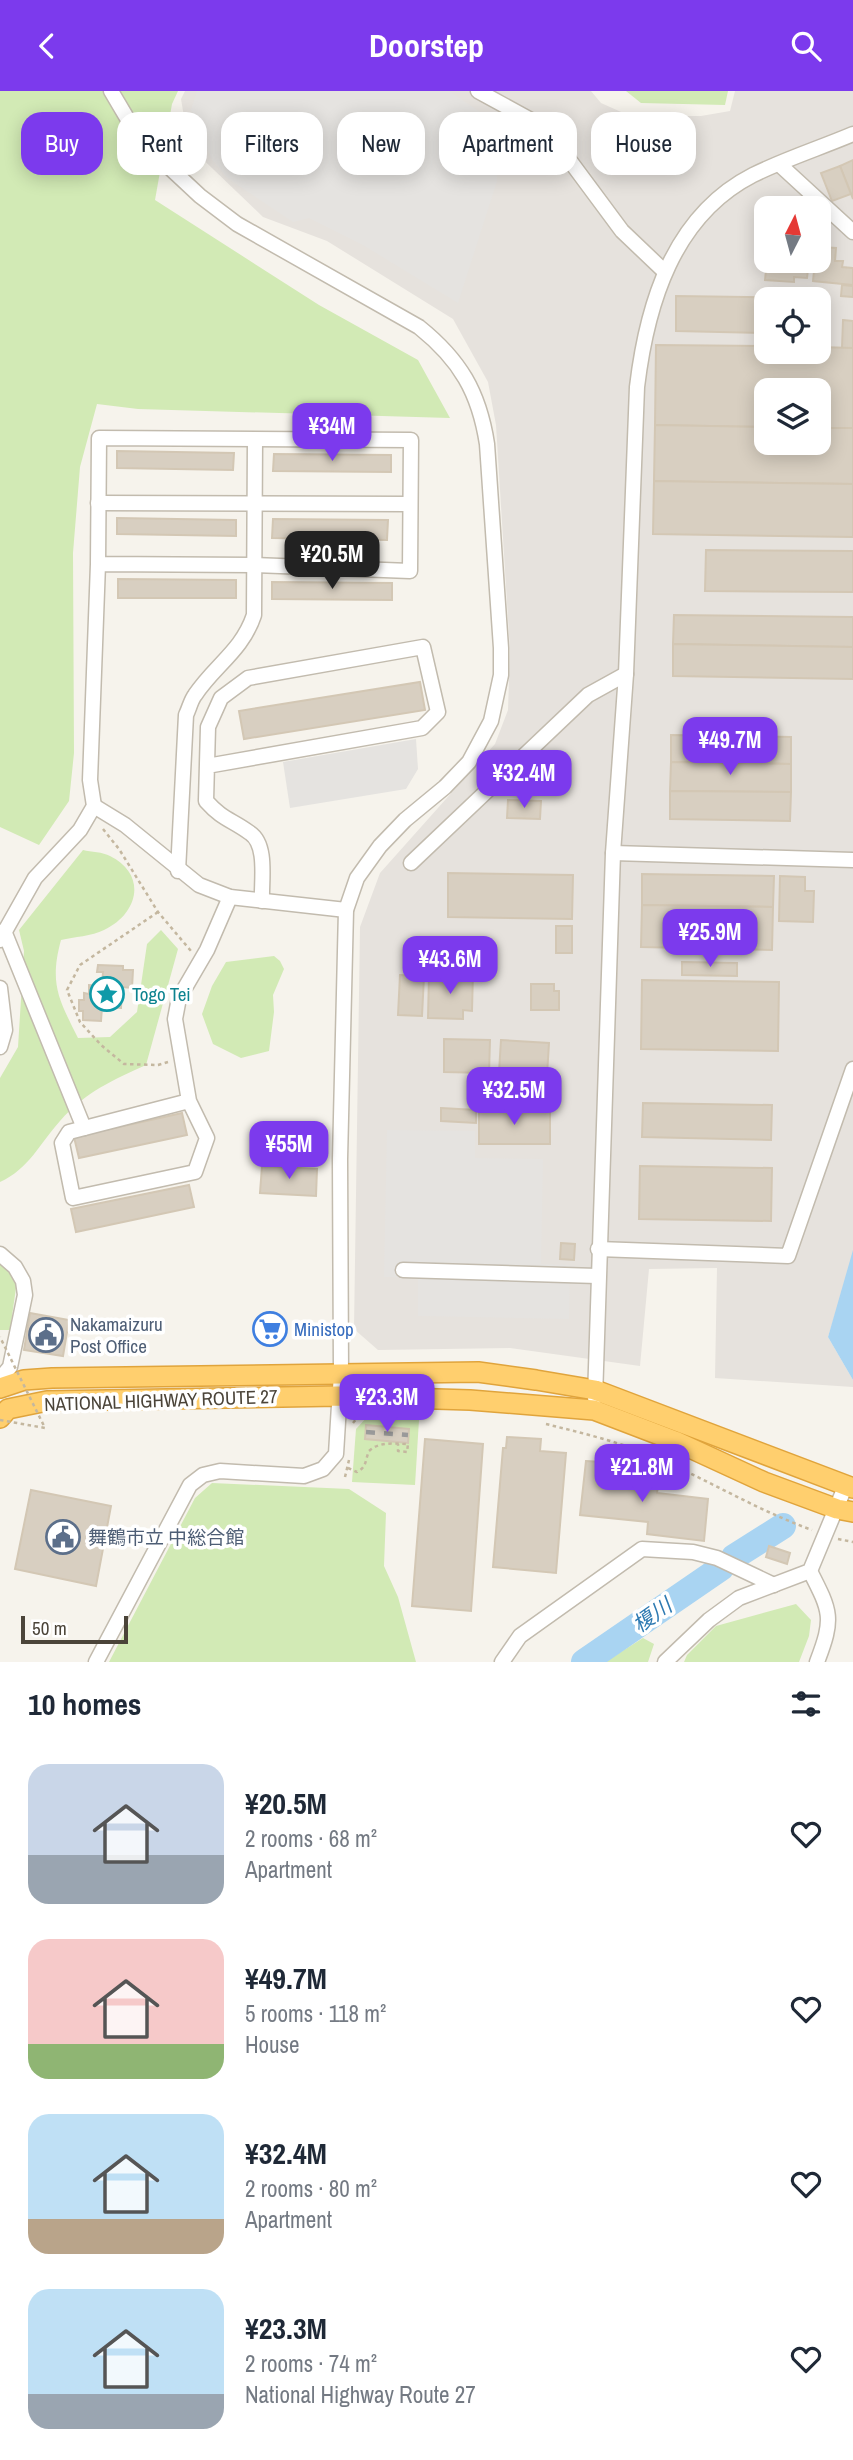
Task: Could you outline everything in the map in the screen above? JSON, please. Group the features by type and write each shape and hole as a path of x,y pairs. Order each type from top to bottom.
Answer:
{"highway":[{"name":"NATIONAL HIGHWAY ROUTE 27","path":"0,1388 24,1380 52,1378 478,1372 595,1400 849,1488"},
{"name":"NATIONAL HIGHWAY ROUTE 27","path":"0,1419 8,1409 47,1401 338,1396 595,1400 764,1482 845,1510"}],"street":[{"path":"96,1662 190,1485 203,1475 220,1471 304,1476 323,1469 336,1454 341,1373 340,1160 346,910 357,878 380,846 405,820 446,787 481,743 496,702 501,675 487,444 483,416 460,368 442,346 419,327 237,224 200,196 140,140 111,91"},
{"path":"478,91 538,124 556,142 622,231 664,271"},
{"path":"595,1400 613,853 626,674 636,387 642,340 664,271 702,216 723,196 752,175 853,134"},
{"path":"779,164 853,232"},
{"path":"84,1128 2,936 35,879 80,829 92,810 90,780 98,565 99,438 411,440 410,571 253,565 98,565"},
{"path":"178,870 186,715 195,695 248,633 254,615 255,440"},
{"path":"98,503 410,504"},
{"path":"207,765 422,728 438,712 423,647 248,678 221,698 208,727 206,801 219,816 253,834 261,853 261,901"},
{"path":"411,863 588,695 626,674"},
{"path":"92,810 125,825 199,885 230,897 346,910"},
{"path":"613,853 853,860"},
{"path":"189,1101 69,1132 62,1143 73,1198 195,1173 207,1138 189,1101 175,1019 179,997 200,962 230,897"},
{"path":"0,988 5,1030 0,1047"},
{"path":"598,1249 788,1256 853,1069"},
{"path":"0,1254 15,1267 23,1282 25,1295 10,1367 0,1379"},
{"path":"402,1270 597,1276"},
{"path":"665,1662 683,1643 740,1598 810,1571 826,1535 845,1510 849,1488"},
{"path":"502,1662 520,1636 642,1549 693,1552 717,1558 774,1585"},
{"path":"810,1571 828,1606 828,1635 817,1662"}],"path":[{"path":"92,810 158,912 200,962"},
{"path":"158,912 80,965 67,990 80,1022 101,1045 124,1064 181,1064"},
{"path":"0,1337 45,1428 0,1419"},
{"path":"351,1426 363,1411"},
{"path":"546,1424 652,1455 777,1517 853,1542"},
{"path":"348,1468 358,1472 362,1470 366,1466 369,1451 379,1444 398,1444"},
{"path":"345,1477 349,1458"}],"shaded area":[{"path":"185,91 591,91 601,103 621,112 591,112 591,175 696,175 696,116 730,111 735,91 853,91 853,1257 828,1337 853,1380 853,1387 715,1378 717,1268 649,1269 640,1366 510,1348 378,1350 354,1329 360,927 380,873 495,744 508,710 510,651 496,425 488,382 453,319 327,241 263,217 207,163 207,112 183,112 181,99"},
{"path":"197,91 449,91 480,112 439,112 439,175 497,175 458,303 363,245 309,218 293,222 225,175 323,175 323,112 221,112 221,170 207,148 207,112 191,110"},
{"path":"416,739 418,769 406,789 290,808 283,762"},
{"path":"387,1130 475,1131 475,1158 543,1159 541,1264 570,1265 569,1319 418,1316 418,1278 384,1277"}],"green space":[{"path":"0,91 178,91 171,112 117,112 117,175 159,175 155,200 319,305 418,360 450,418 138,409 97,404 80,467 73,553 74,753 69,801 39,845 0,827"},
{"path":"626,91 728,91 725,105 641,103"},
{"path":"83,850 107,855 122,864 130,873 134,894 131,905 116,923 94,934 61,940 56,980 61,1002 78,1038 110,1037 137,1012 147,944 161,930 178,949 146,1065 89,1094 79,1102 26,1163 0,1182 0,1078 18,1047 24,951 19,930"},
{"path":"274,956 284,969 273,995 274,1012 269,1051 241,1058 213,1044 202,1014 212,986 226,962"},
{"path":"0,1263 17,1281 10,1330 0,1330"},
{"path":"368,1416 419,1420 415,1485 352,1482 356,1429"},
{"path":"212,1483 349,1489 386,1513 384,1566 398,1597 416,1662 109,1662 195,1498"},
{"path":"796,1604 811,1620 809,1636 799,1662 684,1662 687,1655 716,1626"},
{"path":"643,1638 654,1644 648,1662 605,1662"}],"water":[{"path":"853,1250 853,1380 828,1337"}],"building":[{"path":"853,160 853,199 840,166"},
{"path":"840,166 851,194 832,201 821,173"},
{"path":"831,248 836,248 835,261 843,261 842,267 853,268 853,285 813,281 814,273 831,273"},
{"path":"766,273 808,273 807,278 794,277 794,282 765,280"},
{"path":"842,285 853,286 853,297 841,296"},
{"path":"676,296 754,297 754,333 676,331"},
{"path":"843,320 853,321 853,348 842,348"},
{"path":"656,345 754,346 754,364 831,364 831,347 853,348 853,428 831,428 831,378 754,378 754,427 655,425"},
{"path":"655,425 754,427 754,455 831,455 831,428 853,428 853,484 654,481"},
{"path":"117,451 234,453 233,470 117,468"},
{"path":"274,454 391,455 391,472 273,471"},
{"path":"654,481 853,484 853,537 653,534"},
{"path":"117,518 236,520 236,536 117,534"},
{"path":"273,519 388,520 387,540 272,538"},
{"path":"706,550 853,551 853,592 705,591"},
{"path":"118,579 236,580 236,598 118,598"},
{"path":"272,582 392,583 392,600 272,599"},
{"path":"674,615 853,617 853,647 673,644"},
{"path":"673,644 853,647 853,679 673,676"},
{"path":"420,682 425,710 244,739 239,711"},
{"path":"671,735 791,737 791,764 671,762"},
{"path":"671,762 791,764 791,792 670,791"},
{"path":"670,791 791,792 790,821 670,819"},
{"path":"508,800 541,801 540,819 507,818"},
{"path":"448,873 573,875 572,919 448,917"},
{"path":"642,874 774,876 773,907 642,905"},
{"path":"780,876 805,877 805,891 814,891 813,922 779,921"},
{"path":"642,905 773,907 772,950 641,947"},
{"path":"556,926 572,926 572,953 556,953"},
{"path":"682,962 737,963 737,976 682,975"},
{"path":"98,965 123,966 123,970 133,970 132,988 122,987 121,1008 102,1007 101,1021 83,1020 83,1011 79,1011 79,1000 84,1000 84,993 89,994 89,985 102,986 103,972 97,972"},
{"path":"459,971 473,971 472,1011 463,1010 463,1019 428,1018 429,975 459,976"},
{"path":"400,975 424,976 422,1016 398,1015"},
{"path":"642,980 779,982 778,1051 641,1049"},
{"path":"531,984 554,984 554,991 559,991 559,1010 531,1010"},
{"path":"444,1039 490,1040 489,1073 444,1072"},
{"path":"501,1040 549,1043 547,1075 499,1072"},
{"path":"643,1103 772,1105 771,1140 642,1137"},
{"path":"441,1108 476,1110 476,1123 441,1121"},
{"path":"479,1110 550,1111 550,1144 479,1144"},
{"path":"182,1113 187,1135 79,1158 74,1137"},
{"path":"262,1166 317,1169 316,1196 260,1193"},
{"path":"640,1166 772,1168 771,1221 639,1219"},
{"path":"189,1185 194,1207 76,1232 71,1209"},
{"path":"561,1243 575,1244 574,1260 560,1259"},
{"path":"30,1313 69,1320 63,1356 24,1350"},
{"path":"366,1425 409,1429 408,1443 365,1439"},
{"path":"507,1437 541,1439 540,1451 566,1453 556,1573 493,1567 503,1448 506,1448"},
{"path":"425,1439 483,1444 471,1611 412,1606"},
{"path":"586,1461 601,1462 600,1472 659,1479 657,1493 708,1499 704,1541 647,1534 648,1522 580,1515"},
{"name":"舞鶴市立 中総合館","path":"31,1490 111,1506 96,1586 15,1569"},
{"path":"769,1546 790,1553 787,1564 766,1557"}],"waterway":[{"name":"榎川","path":"734,1557 783,1526"},
{"name":"榎川","path":"584,1662 721,1568"}],"railway":[{"path":"366,1432 408,1435"}],"place":[{"name":"Togo Tei","path":"107,994"},
{"name":"Ministop","path":"270,1329"},
{"name":"Nakamaizuru Post Office","path":"46,1335"},
{"name":"舞鶴市立 中総合館","path":"63,1537"}]}
